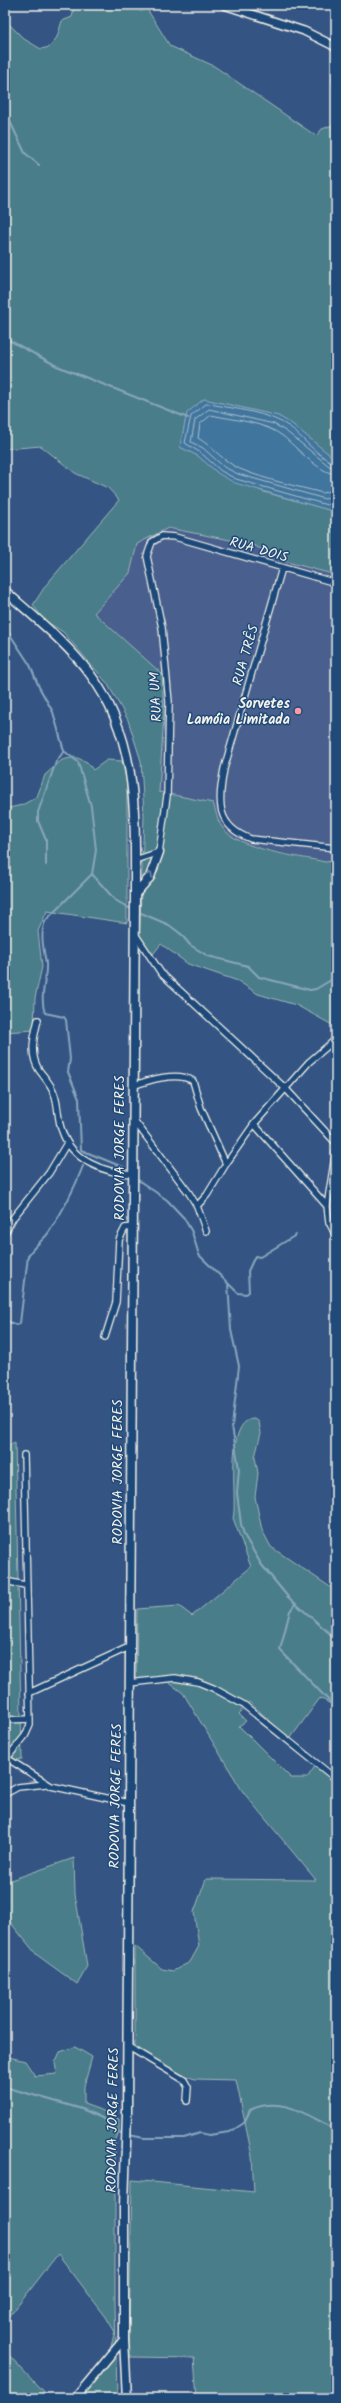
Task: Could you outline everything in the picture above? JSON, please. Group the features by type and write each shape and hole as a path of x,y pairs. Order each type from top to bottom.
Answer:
{"main road":[{"name":"RODOVIA JORGE FERES","path":"5,591 71,653 90,674 105,696 118,723 130,763 132,784 135,894 124,2339 127,2398"},
{"path":"135,894 150,876 159,852"}],"street":[{"path":"224,5 304,31 336,47"},
{"name":"RUA DOIS","path":"175,537 336,583"},
{"name":"RUA UM","path":"159,852 168,796 169,702 162,628 147,556 152,542 157,538 175,537"},
{"name":"RUA TRÊS","path":"282,568 224,769 219,796 220,809 231,828 240,835 251,839 336,848"},
{"path":"135,860 159,852"},
{"path":"134,932 152,961 177,989 286,1089 336,1143"},
{"path":"38,1020 32,1046 34,1057 38,1068 54,1092 59,1108 61,1130 68,1143 75,1152 94,1166 112,1172 133,1174"},
{"path":"197,1206 216,1182 226,1164 254,1124 309,1062 336,1039"},
{"path":"133,1086 153,1080 175,1077 186,1078 193,1081 201,1108 226,1164"},
{"path":"133,1118 197,1206 206,1231"},
{"path":"254,1124 327,1206"},
{"path":"5,1233 13,1218 50,1173 68,1143"},
{"path":"336,1150 327,1206 329,1222 336,1236"},
{"path":"105,1337 116,1302 119,1240 125,1228 132,1227"},
{"path":"24,1455 25,1585 30,1719 27,1732 6,1758 46,1784 59,1789 129,1803"},
{"path":"5,1582 25,1585"},
{"path":"29,1693 129,1647"},
{"path":"129,1682 176,1678 198,1682 213,1688 244,1706 336,1779"},
{"path":"5,1720 30,1719"},
{"path":"5,1788 46,1784"},
{"path":"5,1794 18,1787"},
{"path":"127,2046 184,2080 188,2087 187,2101"},
{"path":"75,2398 124,2339"}],"shaded area":[{"path":"168,528 251,544 287,562 336,575 336,861 325,862 253,846 234,838 222,827 213,803 159,792 164,713 162,674 94,613 130,573 137,544"}],"green space":[{"path":"75,5 124,5 141,11 147,9 170,46 214,66 316,136 322,129 336,124 336,460 292,424 278,416 204,399 187,413 180,447 198,456 219,474 264,492 329,510 336,502 336,575 287,562 251,544 168,528 137,544 130,573 94,613 162,674 164,713 159,792 213,803 222,827 230,835 255,847 325,862 336,861 336,1027 296,1005 258,994 238,981 188,964 161,944 150,958 141,943 139,945 144,816 141,761 128,720 107,683 63,632 44,620 33,605 46,585 119,500 108,488 75,473 41,446 5,449 5,20 24,39 41,49 50,47 57,37 62,21 72,17"},
{"path":"336,58 336,104 332,79"},
{"path":"75,757 87,762 93,770 107,760 122,761 127,782 127,923 47,911 38,931 42,967 35,998 34,1030 5,1032 5,809 22,805 37,797 45,775 62,760"},
{"path":"255,1419 259,1422 261,1433 255,1457 258,1473 255,1497 262,1530 271,1547 336,1591 336,1707 320,1698 290,1739 249,1702 239,1714 246,1721 239,1726 291,1778 307,1778 318,1762 333,1774 336,1769 336,2398 197,2398 194,2358 130,2357 129,2334 132,2180 254,2192 252,2156 236,2080 195,2079 183,2075 135,2051 135,1946 162,1969 173,1971 190,1962 199,1946 194,1912 206,1879 316,1880 243,1792 183,1693 164,1679 136,1684 137,1609 179,1606 192,1616 251,1567 233,1518 234,1462 235,1445 239,1432 245,1422"},
{"path":"15,1442 22,1759 5,1762 5,1447"},
{"path":"74,1858 75,1894 87,1966 77,1984 37,1955 5,1916 5,1882"},
{"path":"75,2047 92,2057 84,2086 84,2104 106,2112 119,2119 119,2131 115,2142 115,2302 117,2398 71,2398 108,2357 115,2332 106,2317 58,2254 5,2322 5,2056 25,2061 35,2076 57,2074 55,2063 60,2052"},
{"path":"5,2351 49,2398 5,2398"}],"water":[{"path":"204,399 278,416 292,424 336,460 336,493 333,505 329,510 235,483 219,474 198,456 180,447 187,413"}],"waterway":[{"path":"5,111 25,153 39,165"},
{"path":"5,338 57,366 188,418"},
{"path":"5,627 30,665 39,687 53,712 64,751 78,762 91,806 96,850 92,874 46,920 44,925 43,942 46,969 43,1007 45,1013 64,1017 66,1020 70,1059 68,1072 79,1099 81,1150 125,1168"},
{"path":"46,865 46,840 38,821 38,812 56,762 64,751"},
{"path":"92,874 115,900 129,908"},
{"path":"141,913 169,925 181,934 190,945 208,956 248,966 259,977 310,990 316,989 336,977"},
{"path":"5,1320 16,1325 20,1323 28,1256 47,1235 59,1216 72,1192 83,1166"},
{"path":"138,1180 167,1200 184,1218 192,1232 199,1255 238,1293 246,1294 249,1292 248,1271 255,1256 260,1257 296,1235"},
{"path":"228,1283 231,1330 239,1366 232,1426 239,1469 237,1493 244,1535 261,1564 288,1597 336,1639"},
{"path":"295,1604 290,1611 280,1650 336,1708"},
{"path":"5,2087 82,2109 102,2118 118,2132 125,2134"},
{"path":"129,2135 144,2138 184,2138 200,2133 209,2135 230,2132 244,2123 250,2110 262,2106 273,2105 284,2106 305,2113 336,2129"}],"place":[{"name":"Sorvetes Lamóia Limitada","path":"298,711"}]}
